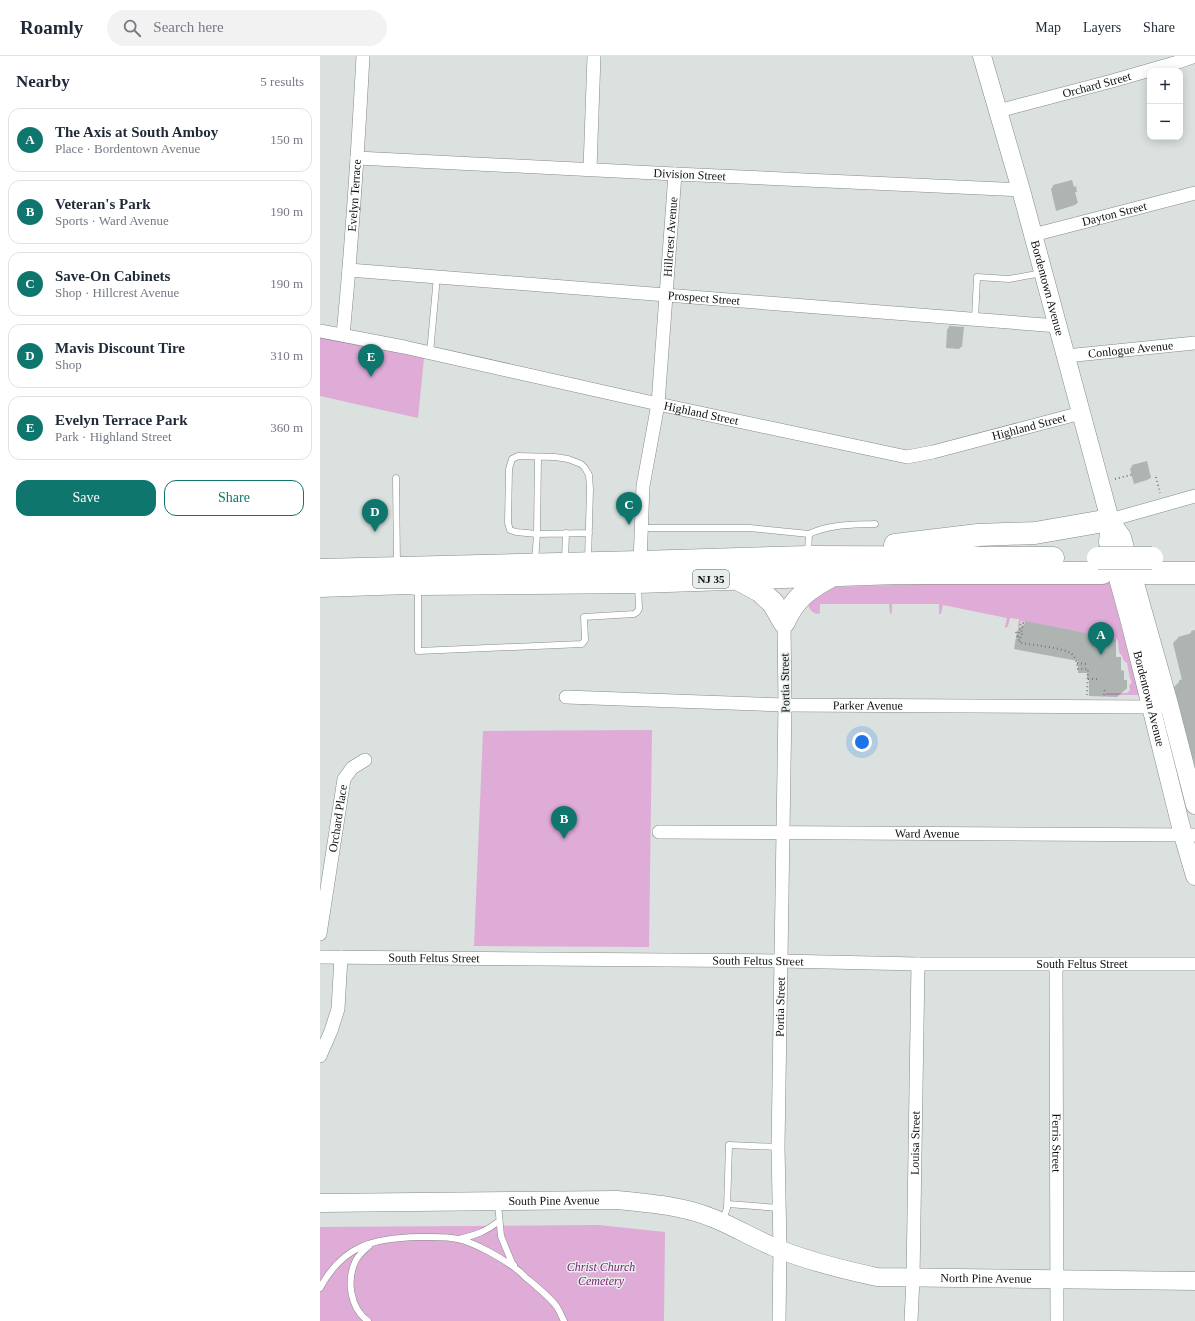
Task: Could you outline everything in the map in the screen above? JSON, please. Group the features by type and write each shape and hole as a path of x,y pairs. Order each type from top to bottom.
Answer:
{"highway":[{"path":"808,557 851,547 901,545 978,535 1035,533 1110,520"},
{"name":"NJ 35","path":"320,586 408,583 418,584 639,572 808,557 1100,565 1149,565 1195,559"},
{"name":"NJ 35","path":"320,570 588,564 639,572 735,578 1100,565"},
{"name":"NJ 35","path":"1149,565 1195,573"},
{"path":"784,622 790,609 801,596 813,585 833,575"},
{"path":"735,578 760,590 773,603 784,622"}],"street":[{"name":"Evelyn Terrace","path":"343,335 349,270 363,56"},
{"path":"590,170 594,56"},
{"name":"Bordentown Avenue","path":"982,56 1044,273 1110,520 1122,537 1138,622 1160,705 1189,835 1195,876"},
{"name":"Orchard Street","path":"998,111 1120,79 1195,56"},
{"name":"Division Street","path":"357,158 1021,190"},
{"name":"Hillcrest Avenue","path":"639,572 643,486 658,404 676,174"},
{"name":"Dayton Street","path":"1033,234 1195,193"},
{"name":"Prospect Street","path":"349,270 975,318 1058,326"},
{"name":"Highland Street","path":"320,331 430,353 658,404 907,457 933,452 1081,413"},
{"name":"Conlogue Avenue","path":"1066,356 1195,343"},
{"path":"1110,520 1195,496"},
{"name":"Portia Street","path":"779,1321 780,1249 778,1147 785,705 784,622"},
{"name":"Parker Avenue","path":"566,697 785,705 1160,705"},
{"name":"Bordentown Avenue","path":"1160,705 1194,798"},
{"name":"Orchard Place","path":"320,934 344,779 352,768 365,760"},
{"name":"Ward Avenue","path":"659,832 1189,835"},
{"name":"South Feltus Street","path":"320,957 781,961 918,964 1195,964"},
{"path":"320,1056 331,1031 338,1009 341,957"},
{"name":"Louisa Street","path":"911,1321 918,964"},
{"name":"Ferris Street","path":"1056,964 1057,1321"},
{"name":"South Pine Avenue","path":"320,1203 498,1200 617,1200 640,1202 686,1210 713,1218 780,1249"},
{"name":"North Pine Avenue","path":"780,1249 830,1266 877,1278 1195,1281"}],"lane":[{"path":"975,318 977,277 1009,279 1044,273"},
{"path":"430,353 437,276"},
{"path":"588,564 589,533 589,475 585,468 581,464 555,456 518,456 512,459 509,469 508,494 508,523 510,530 537,534 589,533"},
{"path":"535,565 538,457"},
{"path":"396,478 397,568"},
{"path":"642,528 750,528 809,534 820,529 834,526 875,524"},
{"path":"565,564 566,533"},
{"path":"808,557 809,534"},
{"path":"418,584 418,651 582,644 585,640 584,616 634,614 638,612 639,572"},
{"path":"722,1222 728,1204 730,1145 778,1147"},
{"path":"498,1200 501,1236 512,1263 520,1272"},
{"path":"728,1204 779,1208"},
{"path":"458,1239 475,1236 487,1231 499,1222"},
{"path":"320,1288 333,1268 344,1256 373,1242 402,1238 443,1237 458,1239 491,1253 520,1272 541,1290 557,1307 564,1321"},
{"path":"368,1321 363,1318 353,1300 350,1290 351,1277 356,1261 364,1250 373,1242"}],"path":[{"path":"1115,479 1134,474"},
{"path":"1156,477 1160,493"},
{"path":"1018,638 1021,623 1023,623 1020,642"},
{"path":"1016,632 1020,642"},
{"path":"1020,642 1069,652 1073,655 1078,669 1088,669 1087,696"},
{"path":"1077,663 1087,664"},
{"path":"1088,679 1097,680"},
{"path":"1104,696 1105,688"}],"green space":[{"path":"320,335 424,358 418,418 320,396"},
{"path":"1010,581 1110,583 1139,695 1106,695 1106,693 1127,693 1130,690 1129,686 1132,682 1127,663 1124,661 1119,652 1117,639 1021,621 1019,631 1019,619 1010,618 1006,628 1007,618 943,605 941,614 939,614 939,604 892,604 892,613 890,614 889,604 820,604 820,613 817,614 811,610 808,605 809,600 833,587"},
{"path":"652,730 649,947 474,946 483,731"},
{"name":"Christ Church Cemetery","path":"598,1225 665,1232 664,1321 320,1321 320,1227"}],"building":[{"path":"1072,180 1074,187 1076,186 1077,192 1075,192 1078,203 1062,207 1059,210 1057,208 1058,205 1053,185"},
{"path":"949,326 964,327 962,347 948,346"},
{"path":"1147,461 1151,478 1137,482 1132,465"},
{"path":"1025,621 1116,639 1116,657 1121,657 1121,670 1124,671 1124,680 1127,680 1127,689 1097,687 1097,671 1095,671 1095,665 1087,665 1086,653 1022,641"},
{"path":"1195,630 1194,738 1179,680 1189,678 1178,637 1192,633 1191,631"}],"place":[{"name":"Evelyn Terrace Park","path":"371,377"},
{"name":"Save-On Cabinets","path":"629,525"},
{"name":"Mavis Discount Tire","path":"375,532"},
{"name":"The Axis at South Amboy","path":"1101,655"},
{"name":"Veteran's Park","path":"564,839"}]}
